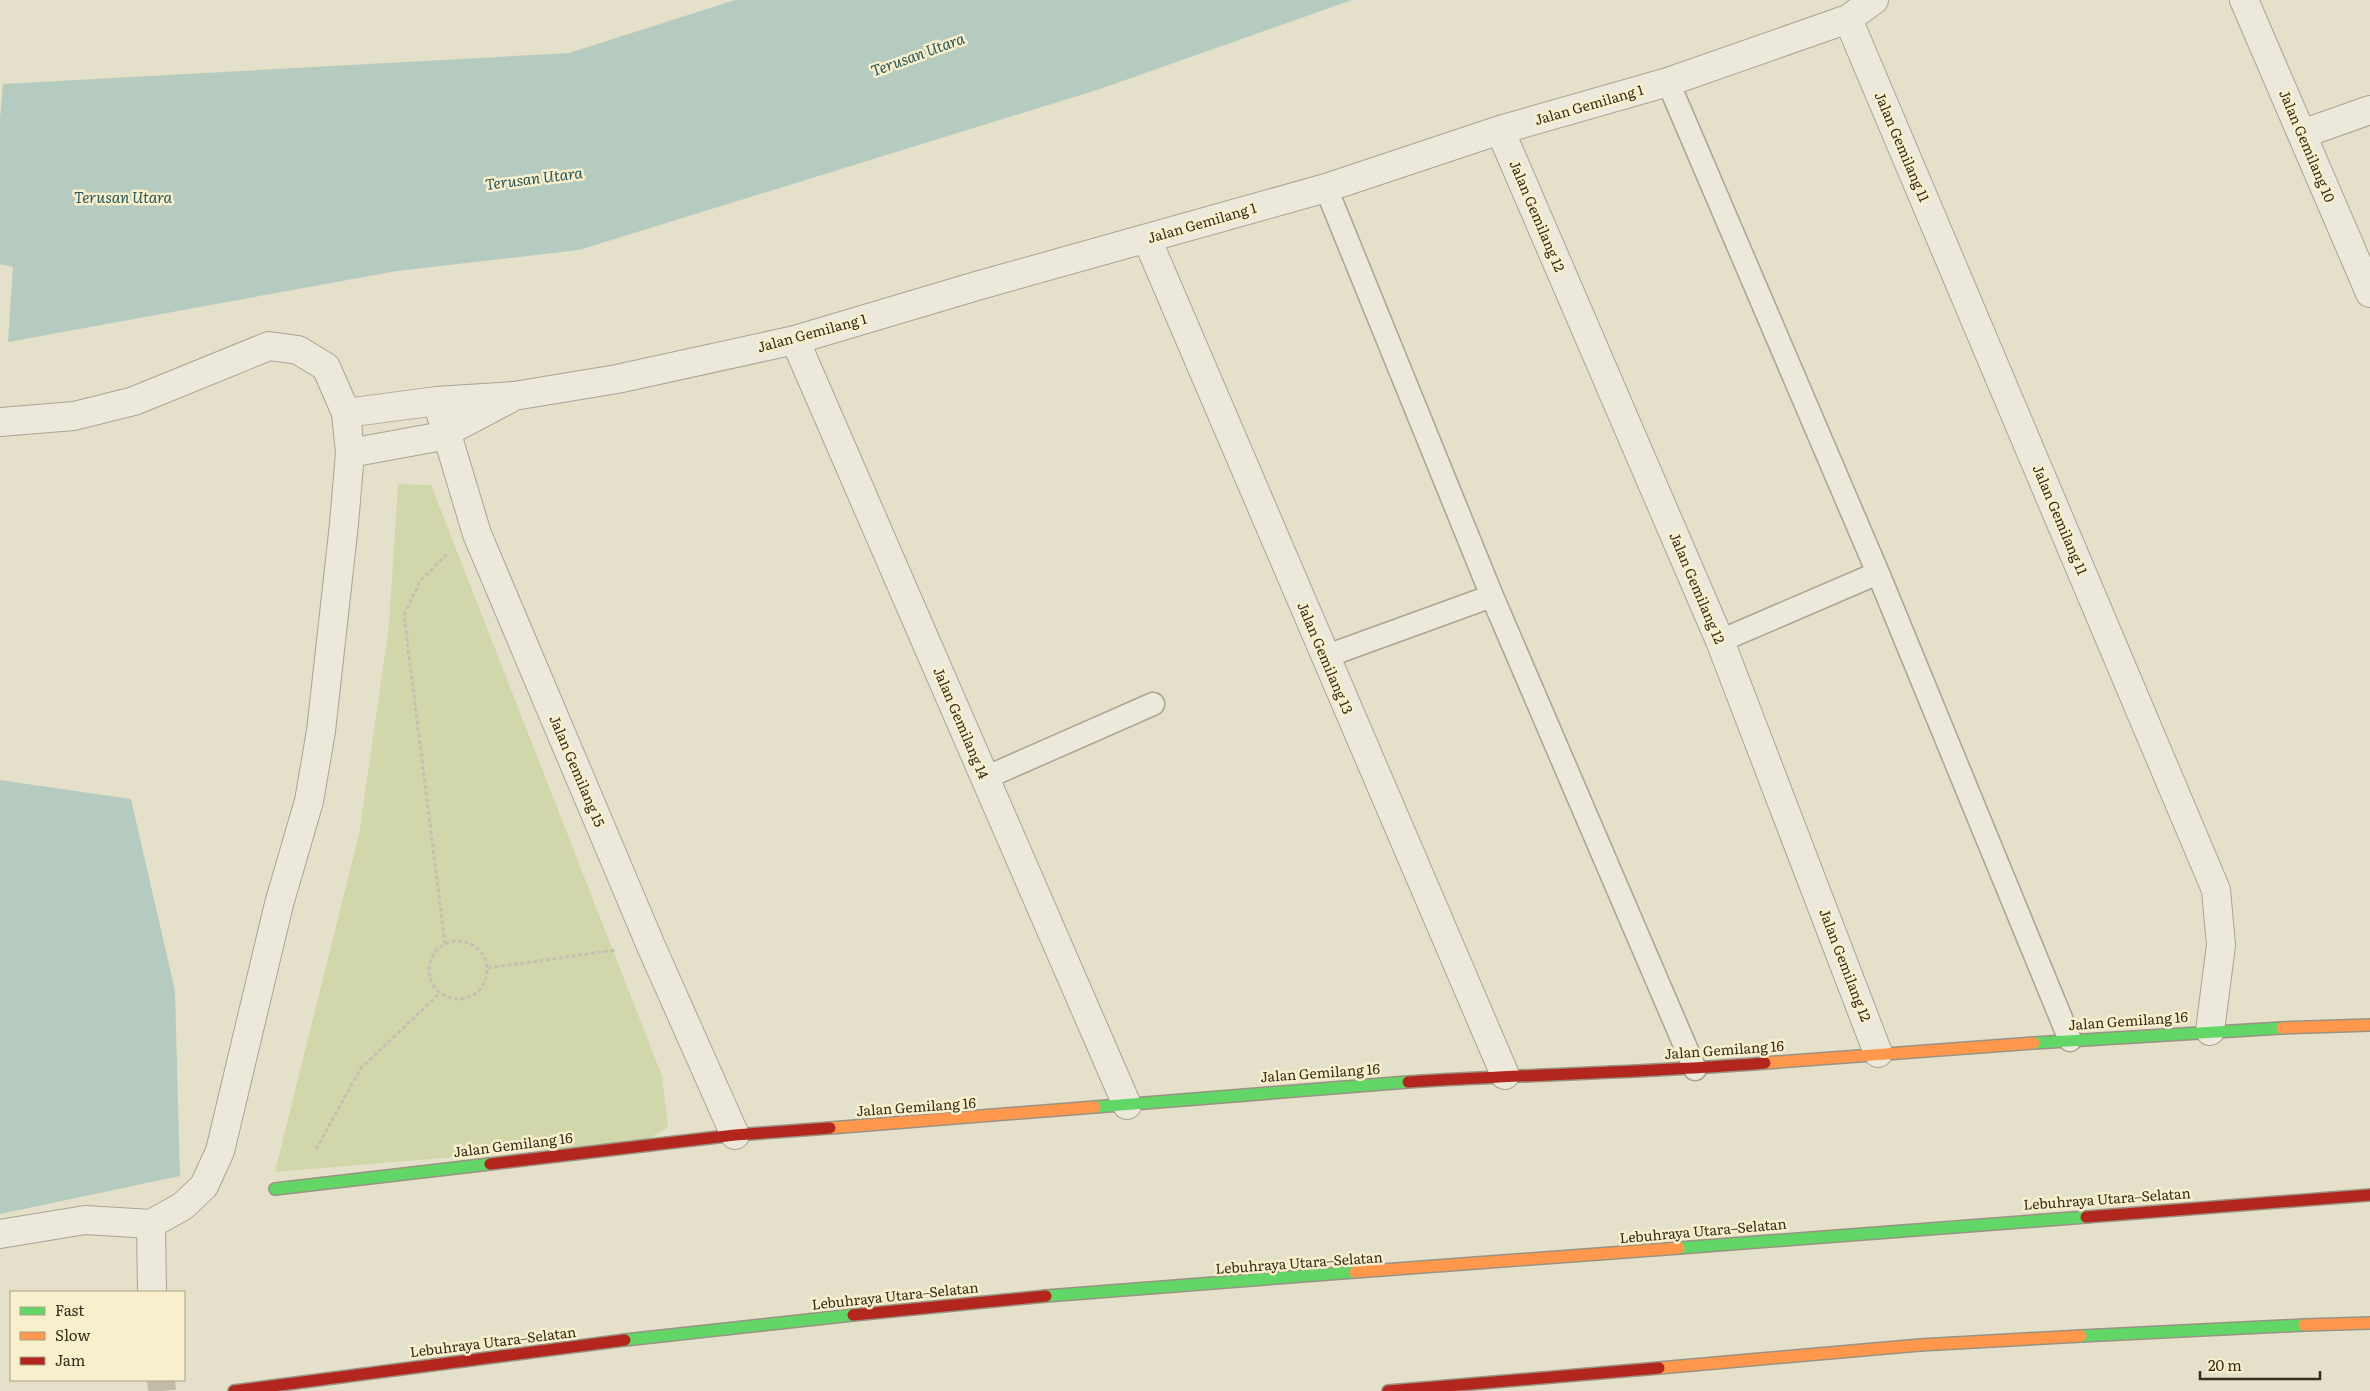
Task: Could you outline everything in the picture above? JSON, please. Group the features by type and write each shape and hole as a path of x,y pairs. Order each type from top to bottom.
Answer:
{"main road":[{"name":"Jalan Gemilang 16","path":"275,1188 735,1135 1127,1105 1312,1088 1505,1075 1694,1069 1878,1053 2070,1040 2210,1031 2370,1025"},
{"name":"Lebuhraya Utara–Selatan","path":"234,1391 693,1331 1018,1298 2370,1195"},
{"path":"1388,1391 1920,1345 2259,1326 2370,1323"}],"street":[{"name":"Jalan Gemilang 1","path":"514,396 616,378 796,340 980,285 1326,188 1500,130 1668,82 1848,19 1874,0"},
{"name":"Jalan Gemilang 10","path":"2244,0 2370,293"},
{"name":"Jalan Gemilang 11","path":"1848,19 2216,890 2221,945 2210,1031"},
{"path":"2302,134 2370,110"},
{"name":"Jalan Gemilang 12","path":"1500,130 1720,641 1878,1053"},
{"name":"Jalan Gemilang 13","path":"1147,239 1324,657 1505,1075"},
{"name":"Jalan Gemilang 14","path":"796,340 1127,1105"},
{"path":"0,422 74,416 134,401 269,346 298,350 326,366 346,413 350,453 333,631 321,730 309,801 277,912 220,1151 204,1186 183,1206 151,1224 85,1220 0,1234"},
{"path":"346,413 437,401 514,396"},
{"path":"350,453 447,434 514,396"},
{"name":"Jalan Gemilang 15","path":"437,401 477,534 651,946 735,1135"},
{"path":"151,1224 152,1291"}],"lane":[{"path":"1668,82 1878,573 2070,1040"},
{"path":"1326,188 1492,596 1694,1069"},
{"path":"1720,641 1878,573"},
{"path":"1324,657 1492,596"},
{"path":"985,778 1153,704"}],"path":[{"path":"445,944 404,615 420,581 446,554 477,534"},
{"path":"456,940 467,942 478,948 484,956 488,968 487,979 481,989 472,996 461,1000 450,999 440,992 432,983 429,973 430,961 445,944 456,940"},
{"path":"488,968 651,946"},
{"path":"297,1185 361,1068 440,992"}],"green space":[{"path":"398,484 431,485 662,1076 668,1127 645,1141 275,1172 359,834 389,626"}],"water":[{"name":"Terusan Utara","path":"735,0 1352,0 1100,89 579,250 397,271 8,342 13,267 0,264 0,118 3,84 569,53"},
{"path":"0,780 131,799 175,991 180,1176 0,1214"}],"tunnel":[{"path":"161,1381 162,1391"}],"traffic: fast":[{"path":"2034,1043 2282,1028"},
{"path":"1095,1107 1408,1082"},
{"path":"275,1189 490,1164"},
{"path":"1679,1248 2086,1217"},
{"path":"1046,1296 1355,1272"},
{"path":"625,1340 853,1315"},
{"path":"2081,1336 2304,1325"}],"traffic: slow":[{"path":"2282,1028 2370,1025"},
{"path":"1765,1063 2034,1043"},
{"path":"830,1128 1095,1107"},
{"path":"1355,1272 1679,1248"},
{"path":"2304,1325 2370,1323"},
{"path":"1659,1368 1920,1345 2081,1336"}],"traffic: jam":[{"path":"1408,1082 1765,1063"},
{"path":"490,1164 735,1135 830,1128"},
{"path":"2086,1217 2370,1195"},
{"path":"853,1315 1046,1296"},
{"path":"234,1391 625,1340"},
{"path":"1388,1391 1659,1368"}]}
